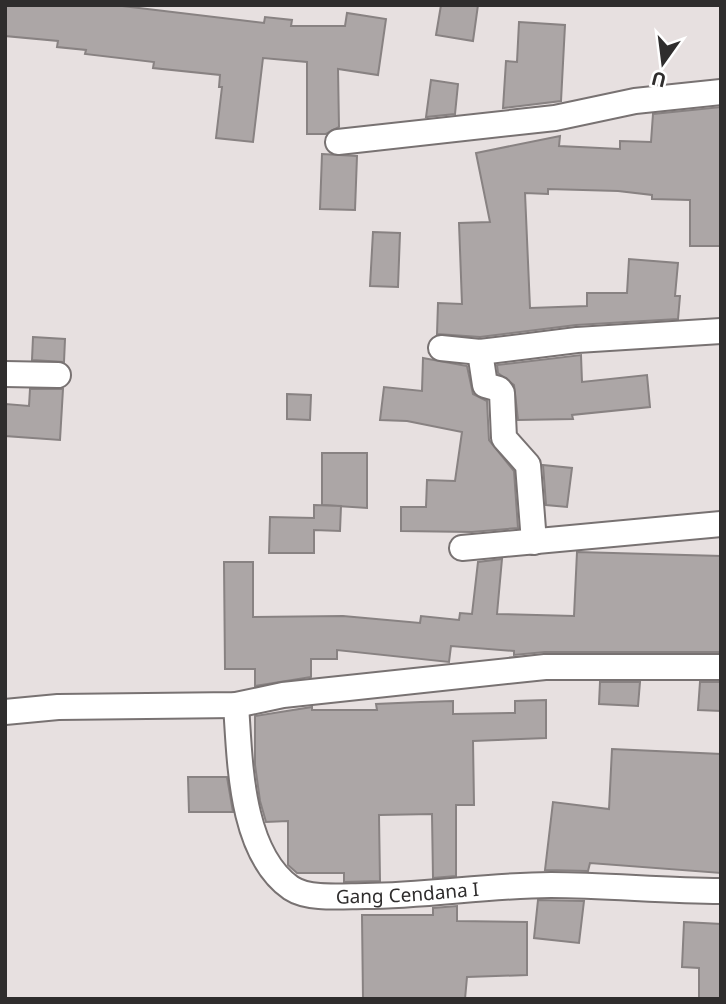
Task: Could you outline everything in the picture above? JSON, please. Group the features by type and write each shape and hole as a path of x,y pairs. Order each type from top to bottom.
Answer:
{"street":[{"path":"338,142 555,118 635,102 721,92"},
{"path":"441,348 480,352 577,340 721,331"},
{"path":"480,352 485,385 499,389 502,393 504,438 528,465 534,542"},
{"path":"5,374 58,376"},
{"path":"461,548 721,524"},
{"path":"5,712 58,707 236,705 283,695 545,667 721,667"},
{"name":"Gang Cendana I","path":"236,705 241,779 256,840 275,871 294,890 345,896 386,896 550,885 721,891"}],"building":[{"path":"5,5 114,5 264,23 265,17 292,20 291,26 345,26 347,13 386,19 378,75 338,69 339,127 326,134 307,134 307,62 263,58 253,142 216,138 222,87 219,87 220,75 153,68 154,62 85,54 86,50 57,47 58,41 5,36"},
{"path":"441,5 478,5 473,41 436,35"},
{"path":"519,22 565,25 561,101 503,108 506,61 517,62"},
{"path":"431,80 458,84 455,114 426,117"},
{"path":"721,107 721,246 690,246 690,200 652,199 652,195 618,191 548,189 548,194 525,193 530,308 587,306 587,293 627,293 629,259 678,263 675,296 680,296 678,319 576,325 480,337 437,334 438,303 462,304 459,223 490,222 476,153 560,136 559,146 620,149 620,141 651,142 653,114"},
{"path":"322,154 357,156 355,210 320,209"},
{"path":"373,232 400,233 398,287 370,286"},
{"path":"33,337 65,339 64,362 32,360"},
{"path":"581,355 582,382 647,375 650,407 572,415 573,419 518,420 514,385 498,373 497,365"},
{"path":"423,358 467,366 473,394 487,401 489,440 514,471 518,528 472,532 401,531 401,507 426,507 427,480 455,481 462,432 407,421 380,420 384,387 422,391"},
{"path":"30,389 63,389 60,440 5,436 6,404 29,406"},
{"path":"287,394 311,395 310,420 287,419"},
{"path":"322,453 367,453 367,508 322,505"},
{"path":"543,465 572,468 567,507 546,505"},
{"path":"314,505 341,506 340,531 314,530 314,553 269,553 270,517 314,518"},
{"path":"577,552 721,556 721,652 545,652 514,655 514,651 451,646 449,662 337,650 337,659 311,659 311,677 255,686 255,669 225,669 224,562 253,562 253,617 343,616 420,623 421,616 459,620 460,613 472,614 478,562 502,559 497,614 574,616"},
{"path":"600,682 640,682 638,706 599,704"},
{"path":"700,682 721,682 721,711 698,710"},
{"path":"546,700 546,738 473,741 474,805 456,805 456,876 433,878 432,814 379,815 380,881 344,882 344,873 297,873 288,865 288,821 266,822 260,801 255,765 255,716 312,707 312,710 377,710 376,704 453,701 453,714 515,713 515,701"},
{"path":"612,749 721,754 721,873 590,863 588,871 545,870 553,802 609,809"},
{"path":"188,777 227,777 233,812 189,812"},
{"path":"538,900 584,901 579,943 534,938"},
{"path":"457,906 457,921 527,922 527,975 467,977 465,999 363,999 362,915 433,915 433,908"},
{"path":"684,922 721,924 721,999 699,999 699,968 682,967"}]}
